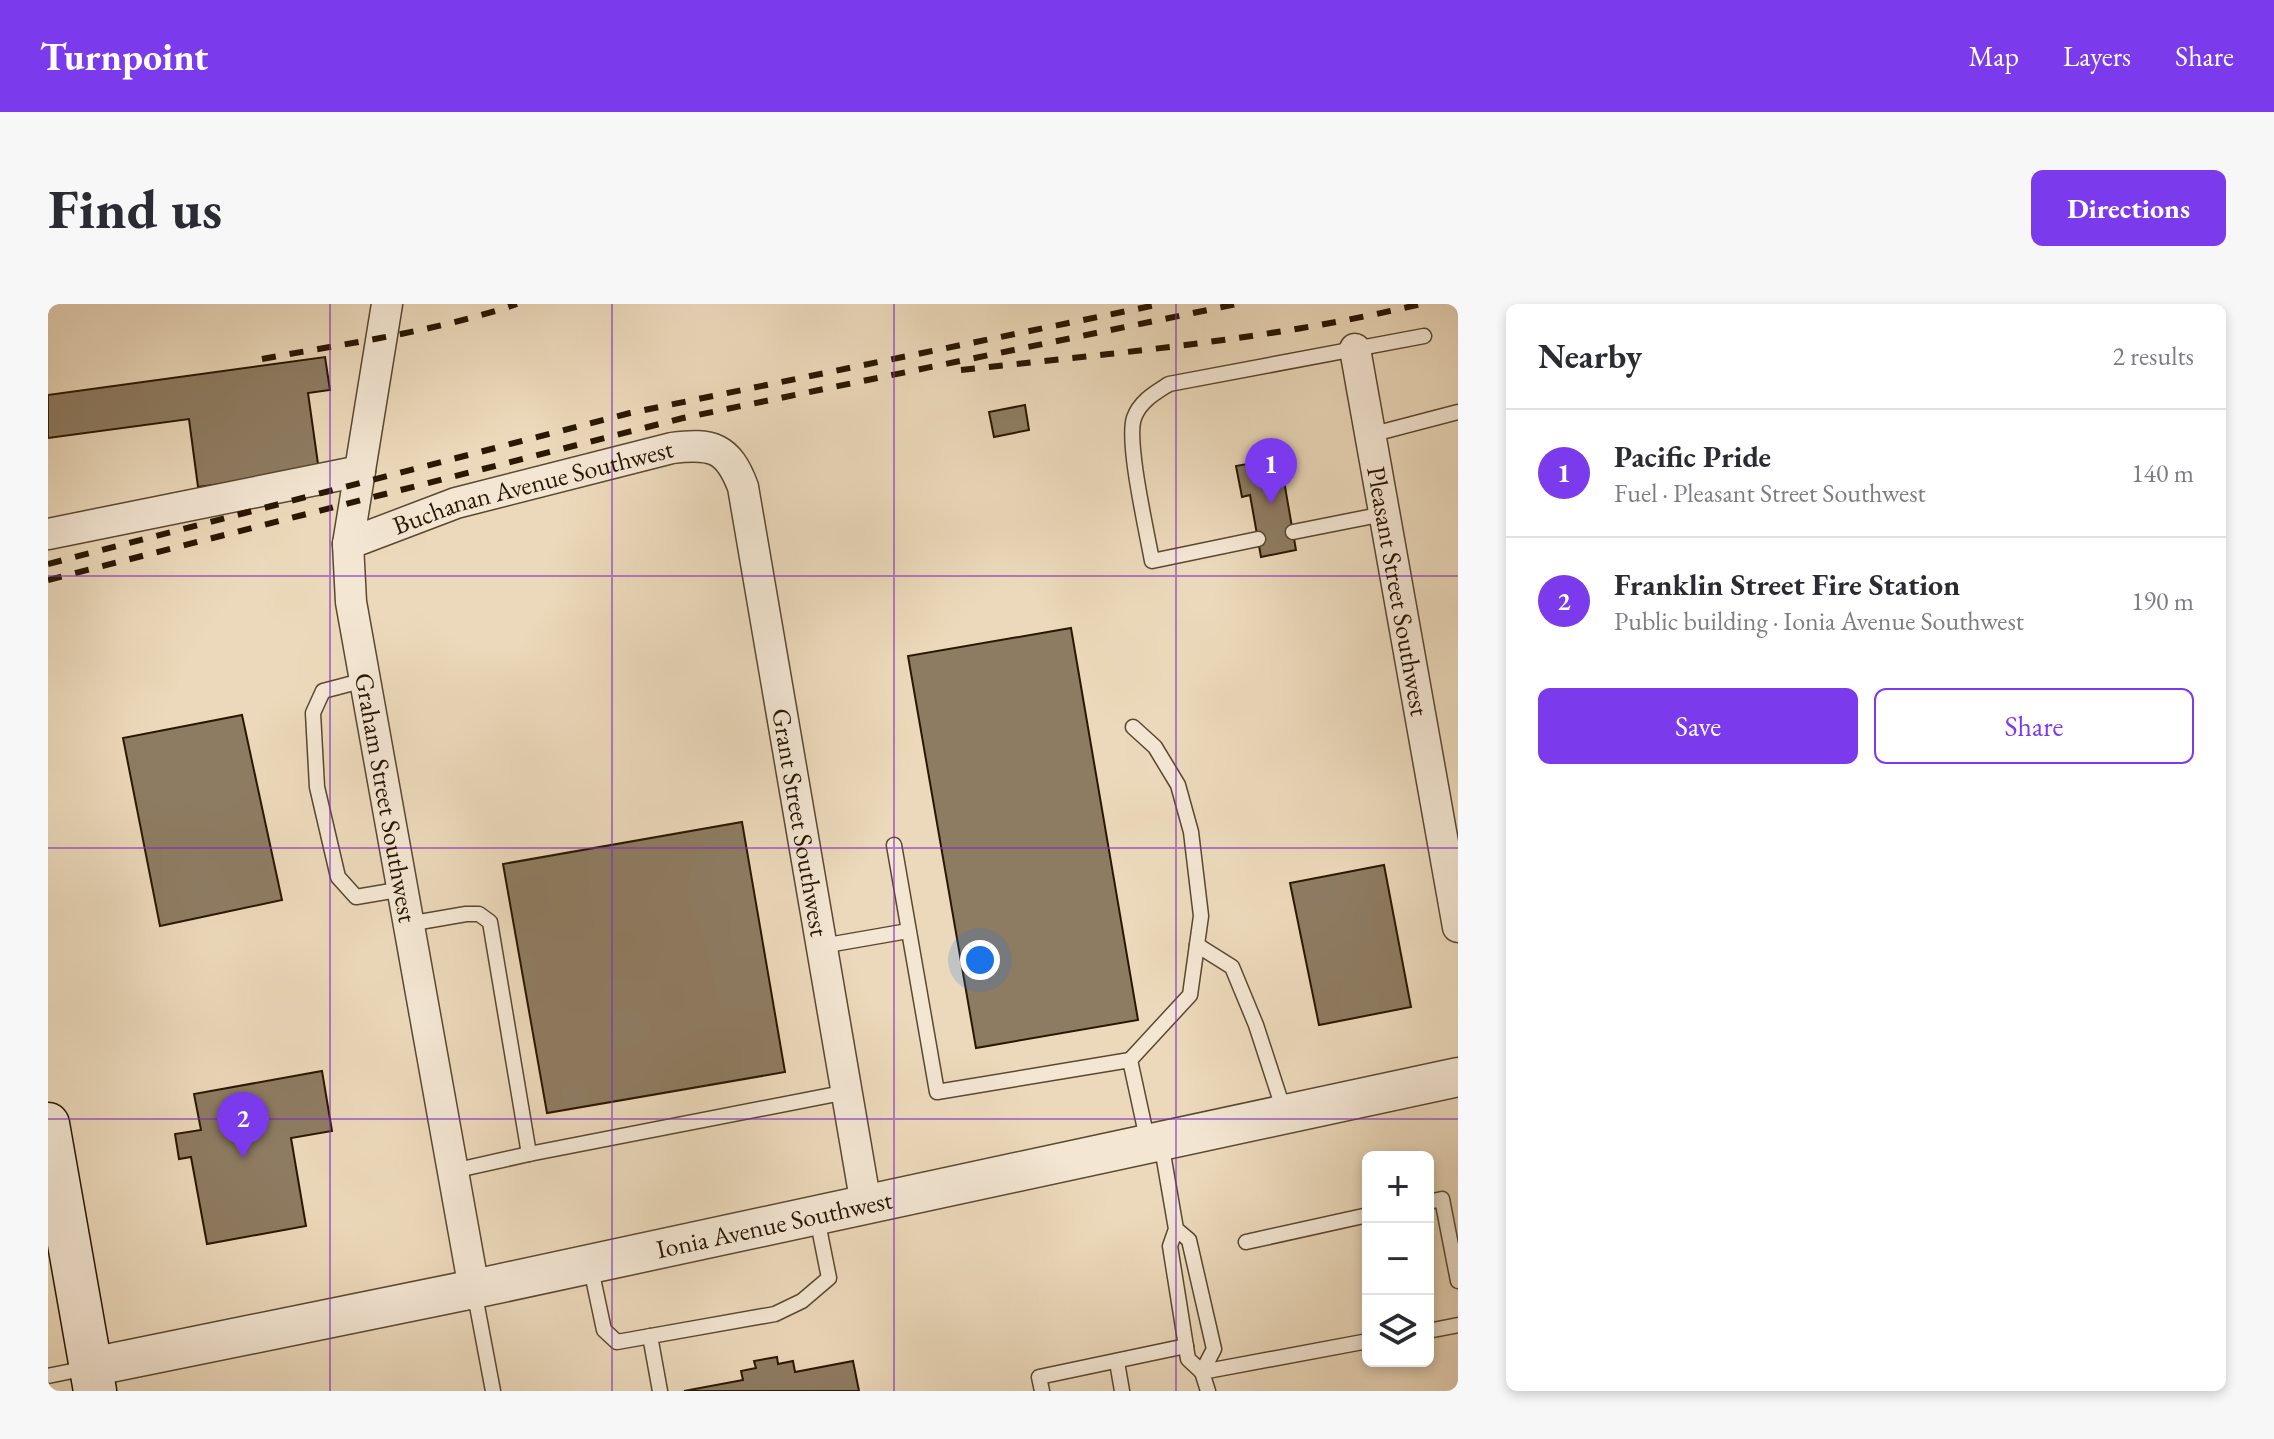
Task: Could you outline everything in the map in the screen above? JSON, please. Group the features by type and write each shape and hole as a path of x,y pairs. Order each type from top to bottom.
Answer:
{"main road":[{"path":"48,1124 93,1379"}],"street":[{"name":"Graham Street Southwest","path":"387,304 348,544 351,602 474,1289"},
{"name":"Pleasant Street Southwest","path":"1355,349 1458,927"},
{"name":"Buchanan Avenue Southwest","path":"348,544 456,503 672,448 696,445 719,450"},
{"name":"Grant Street Southwest","path":"719,450 735,464 743,487 866,1205"},
{"path":"48,534 360,471"},
{"name":"Ionia Avenue Southwest","path":"93,1379 474,1289 1458,1077"}],"lane":[{"path":"1258,539 1152,561 1133,454 1133,419 1145,400 1169,384 1424,336"},
{"path":"1370,435 1458,412"},
{"path":"1293,532 1384,514"},
{"path":"365,680 323,691 313,713 317,787 338,877 356,897 403,889"},
{"path":"894,845 937,1092 1130,1060 1190,995 1201,916 1191,832 1178,785 1155,747 1133,727"},
{"path":"408,924 466,914 479,914 490,922 529,1154"},
{"path":"822,946 908,931"},
{"path":"1197,945 1232,967 1256,1025 1285,1115"},
{"path":"1130,1060 1176,1229 1170,1246 1188,1359 1202,1372 1208,1391"},
{"path":"453,1171 847,1092"},
{"path":"1434,1201 1442,1199 1458,1281"},
{"path":"590,1264 604,1330 617,1342 775,1314 802,1301 829,1278 817,1215"},
{"path":"1246,1242 1362,1216"},
{"path":"1176,1229 1189,1240 1214,1349 1202,1372"},
{"path":"474,1289 493,1391"},
{"path":"1434,1330 1458,1325"},
{"path":"650,1336 660,1391"},
{"path":"1202,1372 1362,1342"},
{"path":"1042,1391 1039,1377 1186,1346"},
{"path":"1117,1362 1122,1391"},
{"path":"48,1376 93,1379"}],"building":[{"path":"325,357 330,390 308,393 319,471 198,487 189,419 48,438 48,395"},
{"path":"1025,405 1029,430 994,437 989,412"},
{"path":"1280,458 1296,550 1261,557 1250,495 1242,497 1236,466"},
{"path":"1071,628 1138,1020 976,1048 908,656"},
{"path":"242,715 282,900 160,926 123,738"},
{"path":"742,822 785,1072 547,1113 503,864"},
{"path":"1384,865 1411,1007 1319,1025 1290,883"},
{"path":"322,1071 332,1131 291,1138 306,1226 207,1244 191,1157 179,1159 175,1134 201,1130 194,1094"},
{"path":"777,1357 778,1364 793,1361 795,1372 853,1361 859,1391 684,1391 743,1380 741,1371 756,1368 754,1361"}],"railway":[{"path":"262,359 423,329 517,304"},
{"path":"48,564 630,413 1161,304"},
{"path":"48,580 683,418 1237,304"},
{"path":"961,370 1250,336 1421,304"}],"place":[{"name":"Pacific Pride","path":"1271,504"},
{"name":"Franklin Street Fire Station","path":"243,1158"}]}
